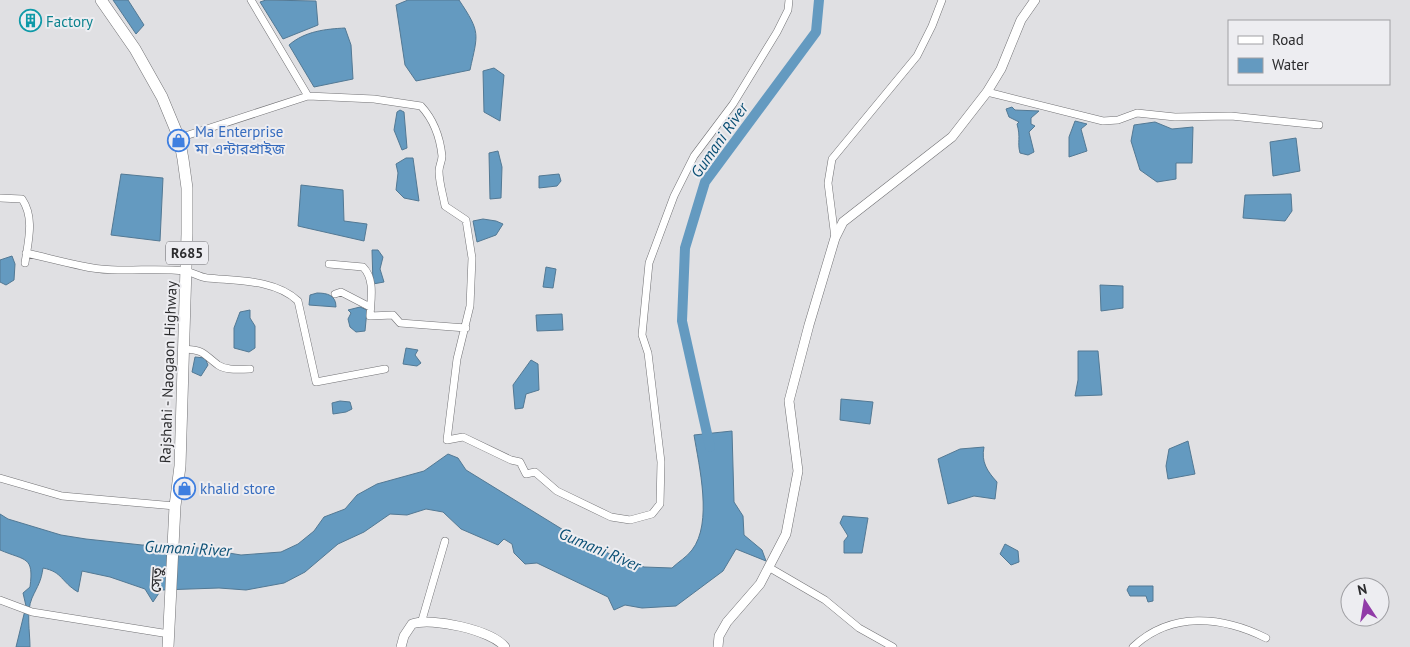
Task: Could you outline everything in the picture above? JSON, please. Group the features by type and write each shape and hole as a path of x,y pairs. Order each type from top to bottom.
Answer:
{"main road":[{"name":"Rajshahi - Naogaon Highway","path":"102,0 162,97 179,138 187,188 180,466 174,527"},
{"name":"সেতু","path":"169,634 174,527"},
{"name":"R685","path":"168,647 169,634"}],"street":[{"path":"251,0 308,96"},
{"path":"179,138 308,96 407,103 421,106 430,116 438,136 442,158 439,169 445,206 466,220 471,251 470,306 458,359 447,440 463,437 511,460 520,462 526,474 535,472 557,491 611,517 630,520 652,514 660,504 661,462 648,353 642,335 649,263 674,196 694,156 733,104 777,32 788,10 788,0"},
{"path":"836,238 828,183 832,159 917,56 942,0"},
{"path":"718,647 719,636 727,622 760,584 786,534 798,471 791,430 791,393 796,368 836,238 843,222 952,136 987,92 1001,69 1021,20 1035,0"},
{"path":"987,92 1110,122 1137,114 1175,117 1231,116 1319,125"},
{"path":"0,198 22,199 27,207 30,224 25,263"},
{"path":"26,252 82,266 127,271 186,271 204,278 257,283 290,294 298,300 316,382 386,370"},
{"path":"329,264 363,266 368,272 371,290 370,316 393,315 400,323 466,328"},
{"path":"335,294 341,292 370,307"},
{"path":"183,349 198,349 211,356 219,366 232,370 250,369"},
{"path":"0,478 62,496 175,506"},
{"path":"422,620 445,541"},
{"path":"770,568 825,600 859,628 893,647"},
{"path":"0,600 32,612 169,634"},
{"path":"401,647 404,636 412,624 422,620 478,631 501,642 505,647"},
{"path":"1133,647 1156,629 1174,622 1206,620 1235,624 1266,638"}],"water":[{"path":"113,0 128,0 144,25 136,34"},
{"path":"266,0 316,1 318,25 283,39 260,2"},
{"path":"408,0 459,0 471,20 476,34 470,70 416,81 405,65 396,5"},
{"path":"345,28 351,45 353,79 314,87 289,45 309,34 323,30"},
{"path":"494,68 504,75 500,121 484,112 483,71"},
{"path":"1012,107 1015,110 1039,111 1031,118 1031,124 1035,126 1029,132 1034,152 1028,155 1020,153 1017,124 1019,122 1009,117 1006,109"},
{"path":"400,110 404,112 407,148 402,150 394,130 397,112"},
{"path":"1075,121 1087,124 1081,129 1087,151 1069,157 1069,137"},
{"path":"1155,122 1172,129 1193,127 1192,163 1176,163 1176,179 1157,182 1140,170 1131,141 1134,125"},
{"path":"1296,138 1300,171 1273,176 1270,142"},
{"path":"498,151 502,167 501,198 490,199 489,153"},
{"path":"406,158 413,158 419,201 404,198 396,190 398,173 396,164"},
{"path":"121,174 163,178 160,241 111,235"},
{"path":"559,174 561,181 557,186 539,188 539,176"},
{"path":"301,185 343,190 344,221 367,224 364,241 298,226"},
{"path":"1291,194 1292,211 1285,221 1243,218 1245,195"},
{"path":"483,219 503,224 496,235 477,242 473,221"},
{"path":"372,250 378,250 383,257 380,269 384,282 373,284"},
{"path":"12,256 15,264 14,280 6,285 0,282 0,260"},
{"path":"546,267 556,269 553,288 543,287"},
{"path":"1100,285 1123,286 1123,308 1101,311"},
{"path":"317,293 333,297 336,307 309,305 310,295"},
{"path":"360,307 367,310 365,331 356,332 350,327 348,319 351,313 348,310"},
{"path":"250,310 250,318 255,326 255,348 249,352 234,348 234,328 240,312"},
{"path":"562,314 563,330 537,331 536,315"},
{"path":"406,348 418,350 415,355 421,363 417,366 403,364"},
{"path":"1078,351 1098,351 1102,395 1075,396 1078,380"},
{"path":"195,357 205,358 208,365 201,376 192,372"},
{"path":"531,360 538,364 539,390 526,394 523,408 515,409 513,385"},
{"path":"841,399 873,402 870,424 840,420"},
{"path":"340,401 350,402 352,409 333,414 332,403"},
{"path":"732,431 734,502 743,516 744,535 762,550 766,561 736,549 723,571 676,606 642,608 625,605 614,610 608,597 537,563 525,564 514,553 512,544 504,539 498,545 461,529 443,512 426,509 407,515 390,514 364,532 338,544 305,572 284,583 246,590 219,588 161,590 153,602 145,589 110,577 82,571 78,592 55,572 43,568 29,609 30,647 16,647 26,606 23,593 30,587 31,570 22,558 0,550 0,514 8,519 61,535 86,539 142,545 192,547 241,555 281,552 298,544 314,531 324,517 345,509 357,495 377,484 424,471 448,454 458,458 466,470 578,539 644,567 672,568 692,550 702,525 703,494 694,435"},
{"path":"1188,441 1195,474 1168,479 1166,466 1169,449"},
{"path":"984,447 983,457 986,466 997,482 995,499 974,496 948,504 938,459 960,449"},
{"path":"843,516 868,518 862,553 844,553 844,541 848,536 840,523"},
{"path":"1005,544 1018,551 1019,562 1011,565 1000,554"},
{"path":"1129,586 1153,586 1153,601 1148,602 1146,596 1130,596 1127,590"}],"waterway":[{"name":"Gumani River","path":"710,447 682,321 685,248 705,182 816,32 819,0"}],"place":[{"name":"Factory","path":"30,21"},
{"name":"Ma Enterprise মা এন্টারপ্রাইজ","path":"179,140"},
{"name":"khalid store","path":"184,488"}]}
